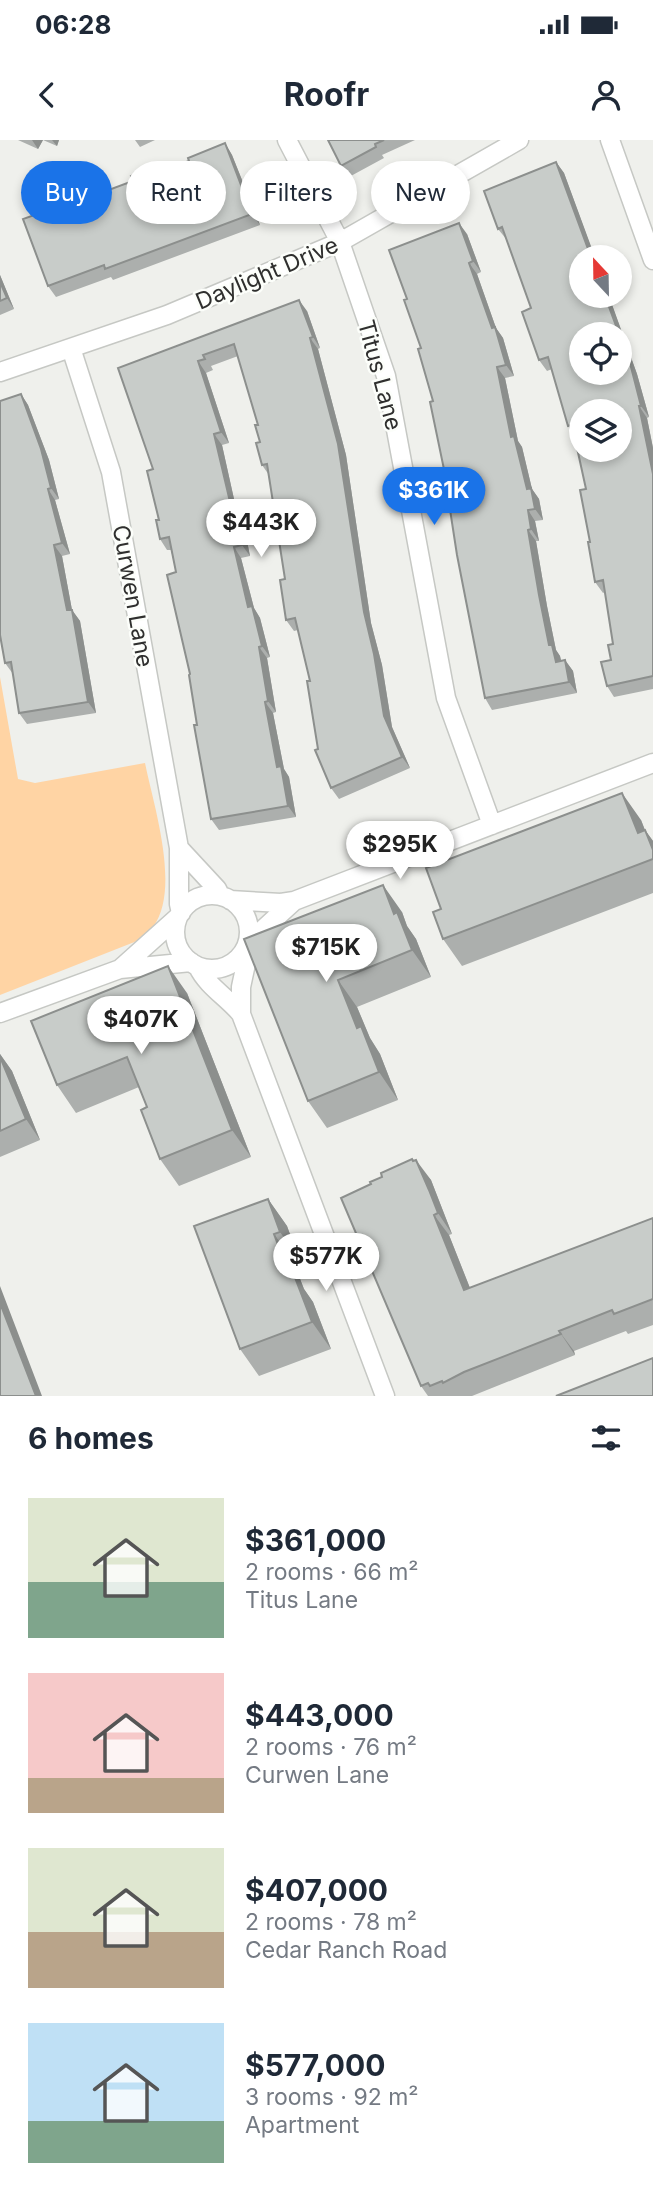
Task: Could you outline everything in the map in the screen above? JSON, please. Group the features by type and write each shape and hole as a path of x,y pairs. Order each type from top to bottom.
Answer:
{"street":[{"name":"Titus Lane","path":"287,140 340,242 386,376 446,698 492,825"},
{"name":"Daylight Drive","path":"0,372 167,315 340,242 519,140"},
{"path":"610,140 653,260"},
{"name":"Curwen Lane","path":"71,348 111,472 179,848 180,915"},
{"path":"120,969 197,898 281,903 294,901 653,763"},
{"path":"179,848 225,898 244,912 248,920 241,1014"},
{"path":"0,1013 120,969 195,964 217,969 226,966 234,962 247,943 294,901"},
{"path":"180,915 176,923 176,941 184,957 195,964 206,981 223,993 241,1014 385,1396"}],"shaded area":[{"path":"0,677 18,779 35,783 145,763 163,847 165,892 161,911 153,927 137,941 0,995"}],"building":[{"path":"328,140 384,140 350,161 338,161"},
{"path":"225,143 240,182 240,218 226,224 226,161 189,161 188,158"},
{"path":"556,162 587,245 569,245 569,308 609,308 615,322 569,322 569,385 632,385 632,371 641,406 653,474 653,676 607,686 601,662 611,660 608,645 613,644 603,580 595,582 580,490 586,489 580,462 632,462 632,399 569,399 568,426 548,357 539,360 522,312 531,308 502,227 498,229 484,191"},
{"path":"126,184 126,224 225,224 105,269 104,265 48,286 25,224 112,224 112,189"},
{"path":"459,224 473,261 469,263 492,328 495,327 506,365 497,367 511,437 514,436 527,489 531,488 535,509 528,510 531,529 528,530 539,595 549,645 552,645 556,662 565,660 569,682 485,698 457,555 451,503 430,402 433,401 418,349 421,348 404,300 407,299 389,250"},
{"path":"0,282 7,298 0,301"},
{"path":"299,300 313,337 310,338 338,444 364,612 384,716 402,757 331,788 315,750 318,749 307,681 310,681 295,618 286,620 280,580 285,579 267,464 262,465 256,443 260,442 255,425 258,425 234,344 203,355 205,359 198,361 221,432 214,434 231,506 235,505 242,545 234,547 248,607 252,606 262,646 259,647 268,701 265,702 277,767 281,766 288,806 211,819 194,725 197,725 190,674 167,575 176,572 169,537 160,539 156,520 159,520 147,471 153,469 118,368"},
{"path":"21,394 41,449 51,488 48,489 62,543 54,545 67,610 72,610 88,702 19,713 11,662 5,663 0,635 0,401"},
{"path":"622,793 638,833 645,830 653,850 653,859 443,939 433,912 441,909 426,868"},
{"path":"383,885 412,950 338,980 357,1028 361,1026 379,1072 308,1101 244,939"},
{"path":"168,966 232,1130 160,1159 141,1110 147,1107 127,1057 57,1085 31,1021"},
{"path":"0,1057 26,1119 0,1131"},
{"path":"412,1159 416,1160 429,1190 438,1213 434,1215 464,1290 653,1218 653,1299 614,1314 612,1310 559,1331 561,1334 464,1372 443,1383 442,1381 421,1386 341,1198 371,1184 370,1182 382,1177 381,1173"},
{"path":"268,1199 280,1232 274,1234 290,1276 294,1275 312,1322 240,1349 194,1226"},
{"path":"0,1303 36,1396 0,1396"},
{"path":"653,1358 653,1396 556,1396"}]}
